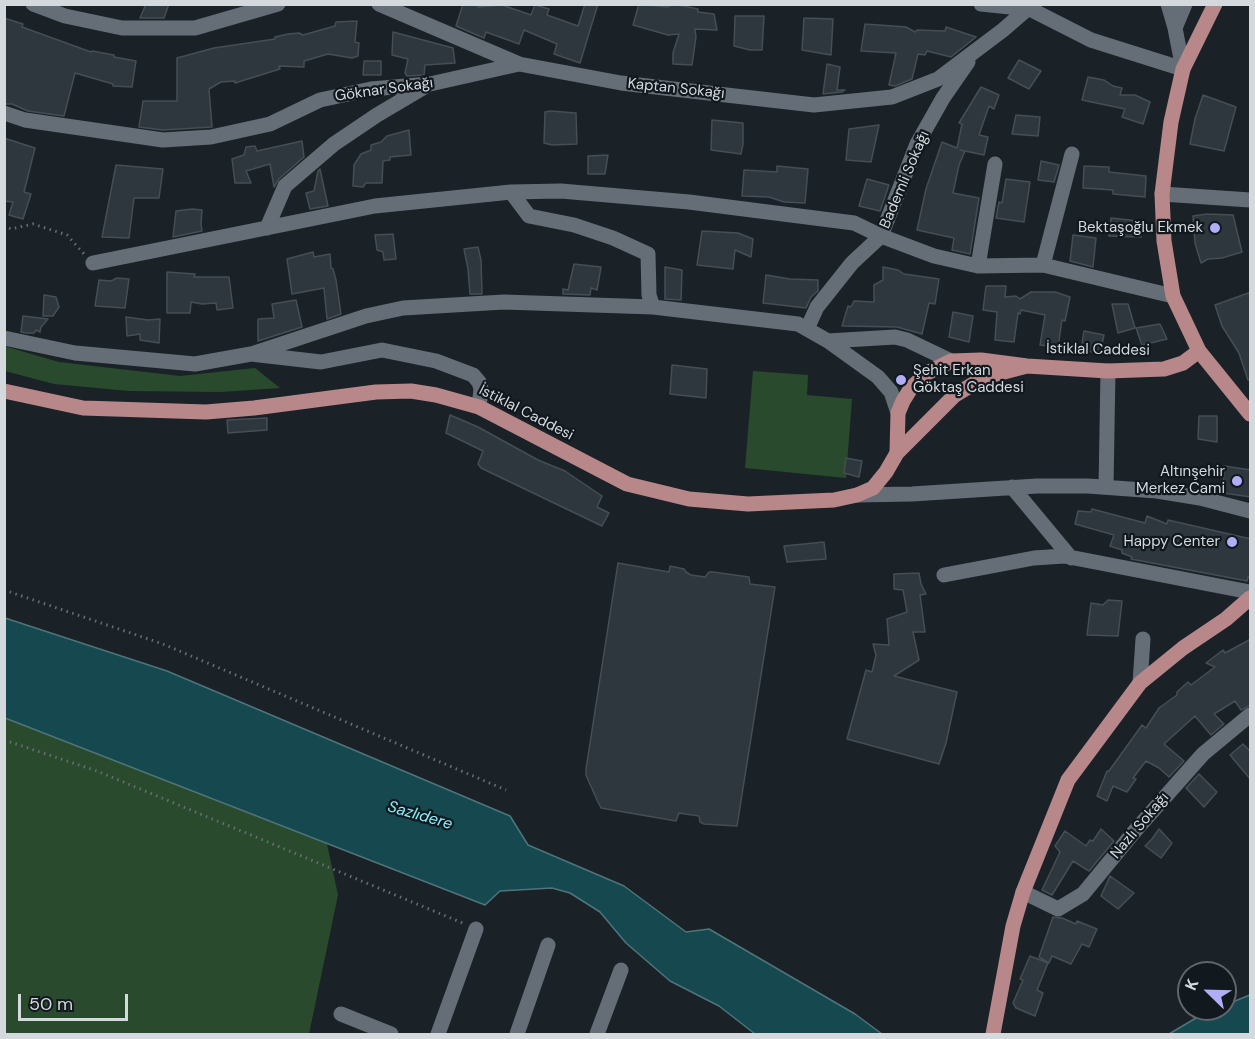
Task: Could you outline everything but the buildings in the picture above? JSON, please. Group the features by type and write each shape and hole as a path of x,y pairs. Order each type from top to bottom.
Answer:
{"main road":[{"path":"1215,4 1183,69 1171,122 1162,194 1164,241 1173,296 1199,351 1251,414"},
{"name":"İstiklal Caddesi","path":"897,453 898,413 911,388 927,373 951,361 981,360 1027,366 1108,371 1164,369 1183,363 1199,351"},
{"path":"951,361 960,366 965,375 962,390"},
{"name":"İstiklal Caddesi","path":"4,390 83,408 206,412 376,392 411,391 436,395 479,407 627,484 689,500 748,504 834,500 857,495 873,488 897,453 962,390 986,377 1027,366"},
{"path":"898,413 907,426 915,429 924,427"},
{"path":"993,1035 1013,926 1023,892 1068,780 1140,683 1251,598"}],"street":[{"path":"33,4 65,16 122,28 195,28 278,4"},
{"name":"Kaptan Sokağı","path":"379,4 519,64 621,83 814,105 892,97 938,79 974,53"},
{"path":"981,4 1032,7 1091,40 1183,69 1168,4"},
{"path":"1175,28 1185,4"},
{"path":"974,53 1032,7"},
{"name":"Bademli Sokağı","path":"807,329 817,307 852,263 880,236 917,144 943,98 974,53"},
{"name":"Göknar Sokağı","path":"4,113 25,120 163,140 202,138 270,124 320,100 371,89 430,84 519,64"},
{"path":"267,228 285,186 334,144 377,115 430,84"},
{"path":"1043,265 1072,154"},
{"path":"978,266 994,164"},
{"path":"93,263 375,206 511,192 561,191 689,202 854,223 880,236 934,255 978,266 1043,265 1173,296"},
{"path":"511,192 529,216 574,225 613,238 648,254 649,295 653,307"},
{"path":"1162,194 1251,201"},
{"path":"4,338 75,353 195,364 251,354 366,316 404,308 504,302 653,307 781,320 798,324 828,341 878,377 891,392 898,413"},
{"path":"828,341 895,337 907,340 951,361"},
{"path":"251,354 321,362 382,350 436,361 473,375 479,381 481,389 479,407"},
{"path":"1106,487 1108,371"},
{"path":"4,398 20,394"},
{"path":"1012,487 1071,558"},
{"path":"857,495 912,494 1012,487 1106,487 1157,491 1200,498 1251,511"},
{"path":"944,575 1034,558 1064,556 1251,592"},
{"path":"1140,683 1143,639"},
{"name":"Nazlı Sokağı","path":"1023,892 1058,909 1083,894 1203,754 1251,715"},
{"path":"438,1035 476,928"},
{"path":"517,1035 548,945"},
{"path":"597,1035 621,970"},
{"path":"341,1014 391,1035"}],"path":[{"path":"4,225 11,229 33,224 67,235 93,263"},
{"path":"4,590 163,644 506,790"},
{"path":"4,740 98,771 476,928"}],"green space":[{"path":"4,346 59,362 180,376 255,368 280,388 220,392 129,391 54,384 5,371"},
{"path":"753,371 808,375 807,395 852,399 846,478 745,468"},
{"path":"5,718 327,844 338,895 309,1034 5,1034"}],"water":[{"name":"Sazlıdere","path":"5,618 167,671 510,816 528,845 624,886 686,932 709,929 855,1014 882,1034 755,1034 719,1006 670,981 626,943 600,912 570,893 552,888 500,891 485,905 5,718"},
{"path":"1250,995 1250,1034 1169,1034 1191,1021 1237,1021 1237,1000"}],"place":[{"name":"Bektaşoğlu Ekmek","path":"1215,228"},
{"name":"Şehit Erkan Göktaş Caddesi","path":"901,380"},
{"name":"Altınşehir Merkez Cami","path":"1237,481"},
{"name":"Happy Center","path":"1232,542"}]}
